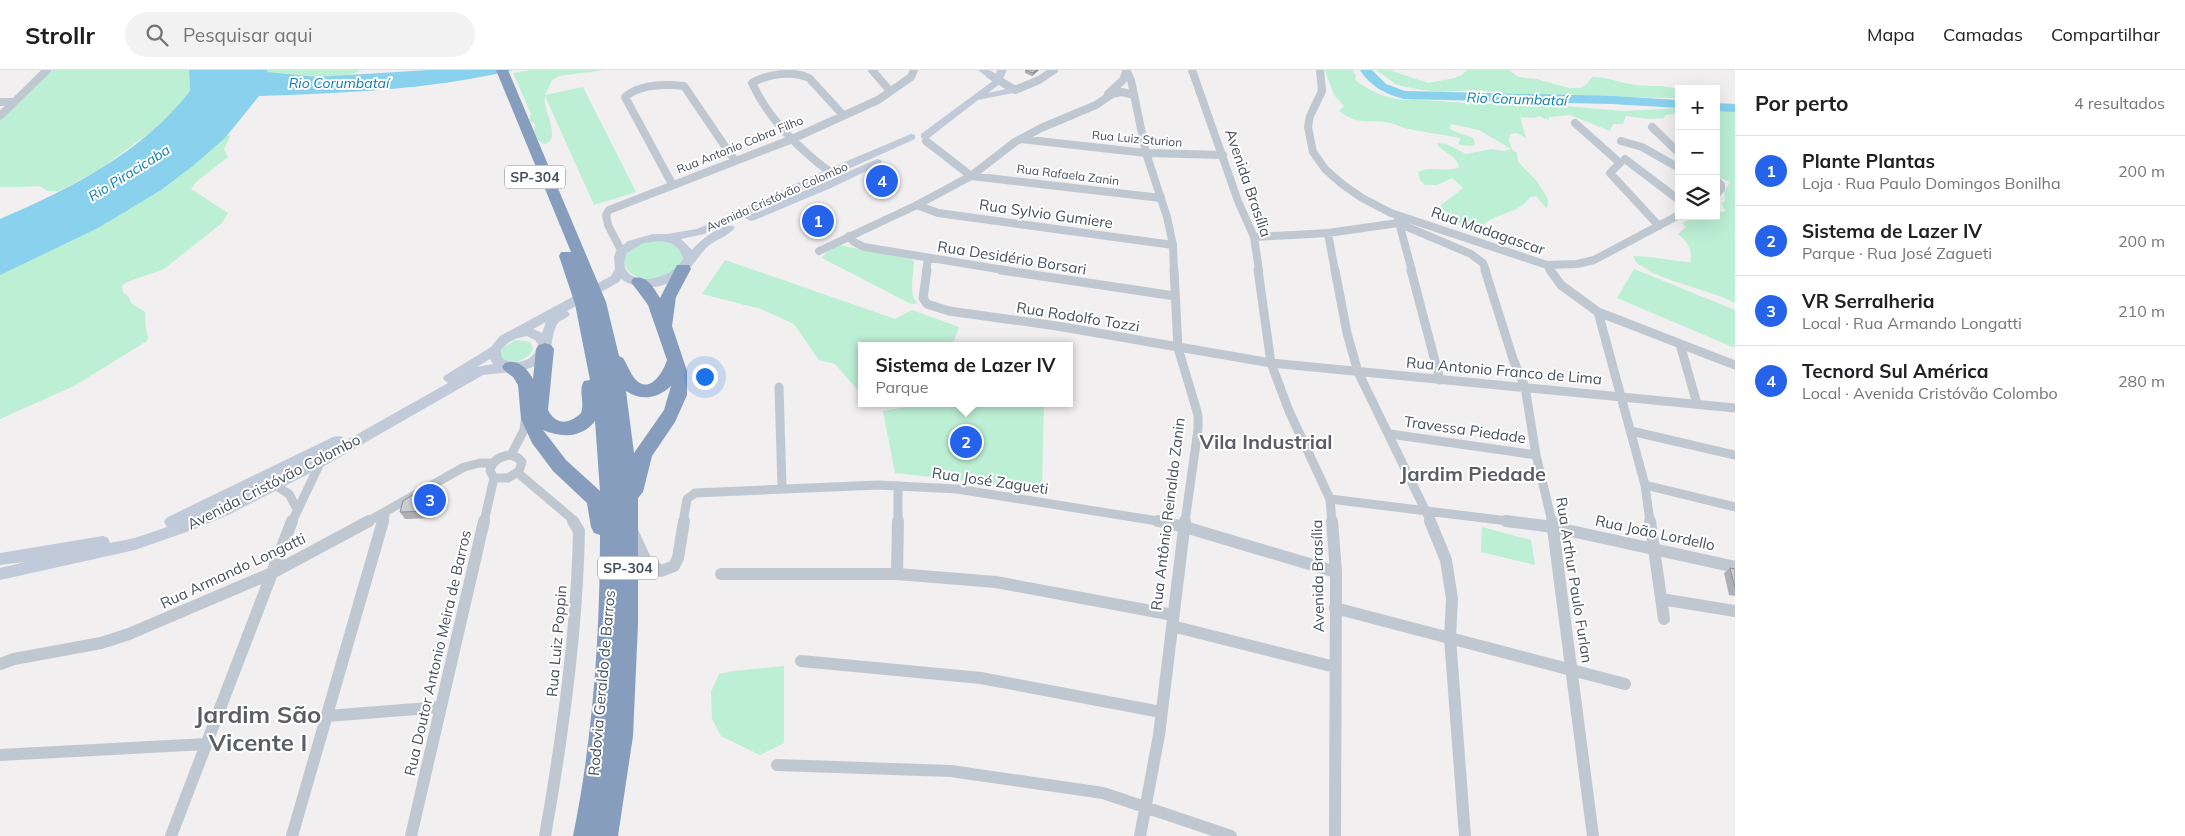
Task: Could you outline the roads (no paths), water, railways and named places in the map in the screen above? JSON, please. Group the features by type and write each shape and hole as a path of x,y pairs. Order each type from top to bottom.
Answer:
{"highway":[{"name":"Rodovia Geraldo de Barros","path":"491,70 502,79 577,267 614,372 624,440 629,514 627,624 621,736 606,836"},
{"path":"666,330 668,297 685,267"},
{"path":"629,514 644,454 673,408 680,382 676,360 653,297 636,281"},
{"name":"Rodovia Geraldo de Barros","path":"585,836 597,758 607,642 611,562 609,467 603,396 591,336 592,310"},
{"path":"545,346 539,410 542,419 553,429 563,429 583,422 592,407 592,310"},
{"path":"592,310 621,372 635,389 649,391 664,383 673,372 676,360"},
{"path":"509,367 522,373 527,380 527,400 533,427 550,456 594,496 598,504 603,559 603,605 607,642"}],"main road":[{"name":"Avenida Cristóvão Colombo","path":"668,238 700,232 830,172 919,138 991,74 1002,70"},
{"name":"Avenida Cristóvão Colombo","path":"685,267 703,244 736,224 827,186 919,138 977,98 991,74"},
{"path":"977,98 1015,90"},
{"path":"620,270 615,279 504,339 495,350 496,360 509,367 532,363 543,354 553,320 620,284 636,281 664,280 685,267 689,258 686,248 681,243 668,238 641,240 627,247 618,259 620,270 629,279 636,281"},
{"path":"514,334 528,332 536,334 545,346"},
{"name":"Avenida Cristóvão Colombo","path":"0,559 121,539 155,529 185,517 387,415 495,350"},
{"name":"Avenida Cristóvão Colombo","path":"0,574 113,550 164,534 224,511 321,462 480,371 509,367"}],"street":[{"path":"0,116 4,108 14,102 47,70"},
{"path":"872,70 890,91"},
{"name":"Rua Antonio Cobra Filho","path":"622,252 608,225 606,215 609,210 672,184 790,140 878,100 911,76 914,70"},
{"path":"991,74 1015,90 1040,80 1054,70"},
{"path":"819,251 918,205 971,176 1020,139 1096,105 1123,80 1126,70"},
{"name":"Rua Antônio Reinaldo Zanin","path":"1126,70 1131,80"},
{"name":"Rua Antônio Reinaldo Zanin","path":"1130,70 1146,153 1161,198 1173,245 1178,348 1198,416 1198,429 1159,735 1140,836"},
{"name":"Avenida Brasília","path":"1192,70 1238,201 1254,237 1271,362 1293,419 1330,499 1336,572 1335,836"},
{"path":"1320,70 1322,91 1310,116 1308,126 1313,152 1317,160 1342,184 1398,219 1440,380"},
{"path":"830,172 790,140 756,93 752,83 792,73 804,74 843,115"},
{"path":"672,184 625,97 629,92 654,86 675,85 687,88 735,161"},
{"path":"1107,96 1118,92 1134,95"},
{"path":"0,102 14,102"},
{"path":"1575,123 1620,163 1610,173 1659,226"},
{"path":"1652,126 1675,149"},
{"path":"1041,128 1050,141"},
{"path":"919,138 971,176"},
{"name":"Rua Luiz Sturion","path":"1020,139 1146,153 1222,155"},
{"path":"1620,140 1642,147 1675,166"},
{"path":"1625,159 1675,197"},
{"name":"Rua Rafaela Zanin","path":"971,176 1161,198"},
{"name":"Rua Sylvio Gumiere","path":"918,205 938,213 1173,245"},
{"name":"Rua Madagascar","path":"1398,219 1547,265 1577,264 1594,260 1675,217"},
{"path":"1254,237 1328,233 1398,219"},
{"name":"Rua Arthur Paulo Furlan","path":"1398,219 1471,254 1484,263 1513,359 1525,388 1536,455 1553,527 1594,836"},
{"path":"1328,233 1347,333 1358,372 1426,510 1446,560 1452,599 1450,638 1466,836"},
{"name":"Rua Desidério Borsari","path":"849,236 854,242 864,247 928,259 1175,296"},
{"name":"Rua Rodolfo Tozzi","path":"928,259 922,294 927,304 938,308 1271,362"},
{"path":"1547,265 1561,285 1598,312 1735,365"},
{"path":"1598,312 1645,484 1664,619"},
{"path":"1680,344 1697,404"},
{"name":"Rua Antonio Franco de Lima","path":"1271,362 1735,408"},
{"path":"779,387 782,488"},
{"path":"511,455 524,430 527,400"},
{"path":"1630,431 1735,455"},
{"name":"Travessa Piedade","path":"1390,434 1536,455"},
{"path":"511,455 519,458 521,462 522,465 518,474 503,480 494,478 490,471 492,463 500,457 511,455"},
{"path":"171,836 297,509 321,462"},
{"name":"Rua Armando Longatti","path":"0,664 14,659 101,643 129,634 272,573 386,512 464,467 480,463 492,463"},
{"name":"Rua Luiz Poppin","path":"518,474 570,517 579,531 574,638 563,740 545,836"},
{"name":"Rua Doutor Antonio Meira de Barros","path":"411,836 494,478"},
{"path":"1645,484 1735,507"},
{"path":"275,485 284,488 291,495 297,509"},
{"path":"897,574 898,486"},
{"name":"Rua José Zagueti","path":"629,514 643,557 648,564 661,571 674,566 678,558 687,499 691,495 708,491 898,486 957,489 1022,501 1144,518 1336,572"},
{"name":"Rua João Lordello","path":"1330,499 1553,527 1654,547 1735,567"},
{"path":"292,836 386,512"},
{"path":"721,574 897,574 996,582 1173,620 1335,667"},
{"path":"1661,599 1735,611"},
{"path":"1335,608 1625,684"},
{"path":"802,661 981,678 1161,712"},
{"path":"327,716 441,707"},
{"path":"0,755 206,744"},
{"path":"778,765 868,766 951,771 1103,793 1231,836"}],"water":[{"name":"Rio Piracicaba","path":"189,70 267,70 267,72 316,77 429,70 513,70 482,77 419,86 355,92 259,96 225,138 161,190 98,228 0,275 0,219 53,195 104,167 150,133 190,91"}],"waterway":[{"name":"Rio Corumbataí","path":"1366,70 1373,80 1382,87 1404,95 1612,100 1675,104"},
{"name":"Rio Corumbataí","path":"1720,107 1735,108"}],"place":[{"name":"Tecnord Sul América","path":"882,181"},
{"name":"Plante Plantas","path":"818,221"},
{"name":"Sistema de Lazer IV","path":"966,442"},
{"name":"VR Serralheria","path":"430,500"}],"district":[{"name":"Vila Industrial","path":"1266,442"},
{"name":"Jardim Piedade","path":"1473,474"},
{"name":"Jardim São Vicente I","path":"258,729"}]}
